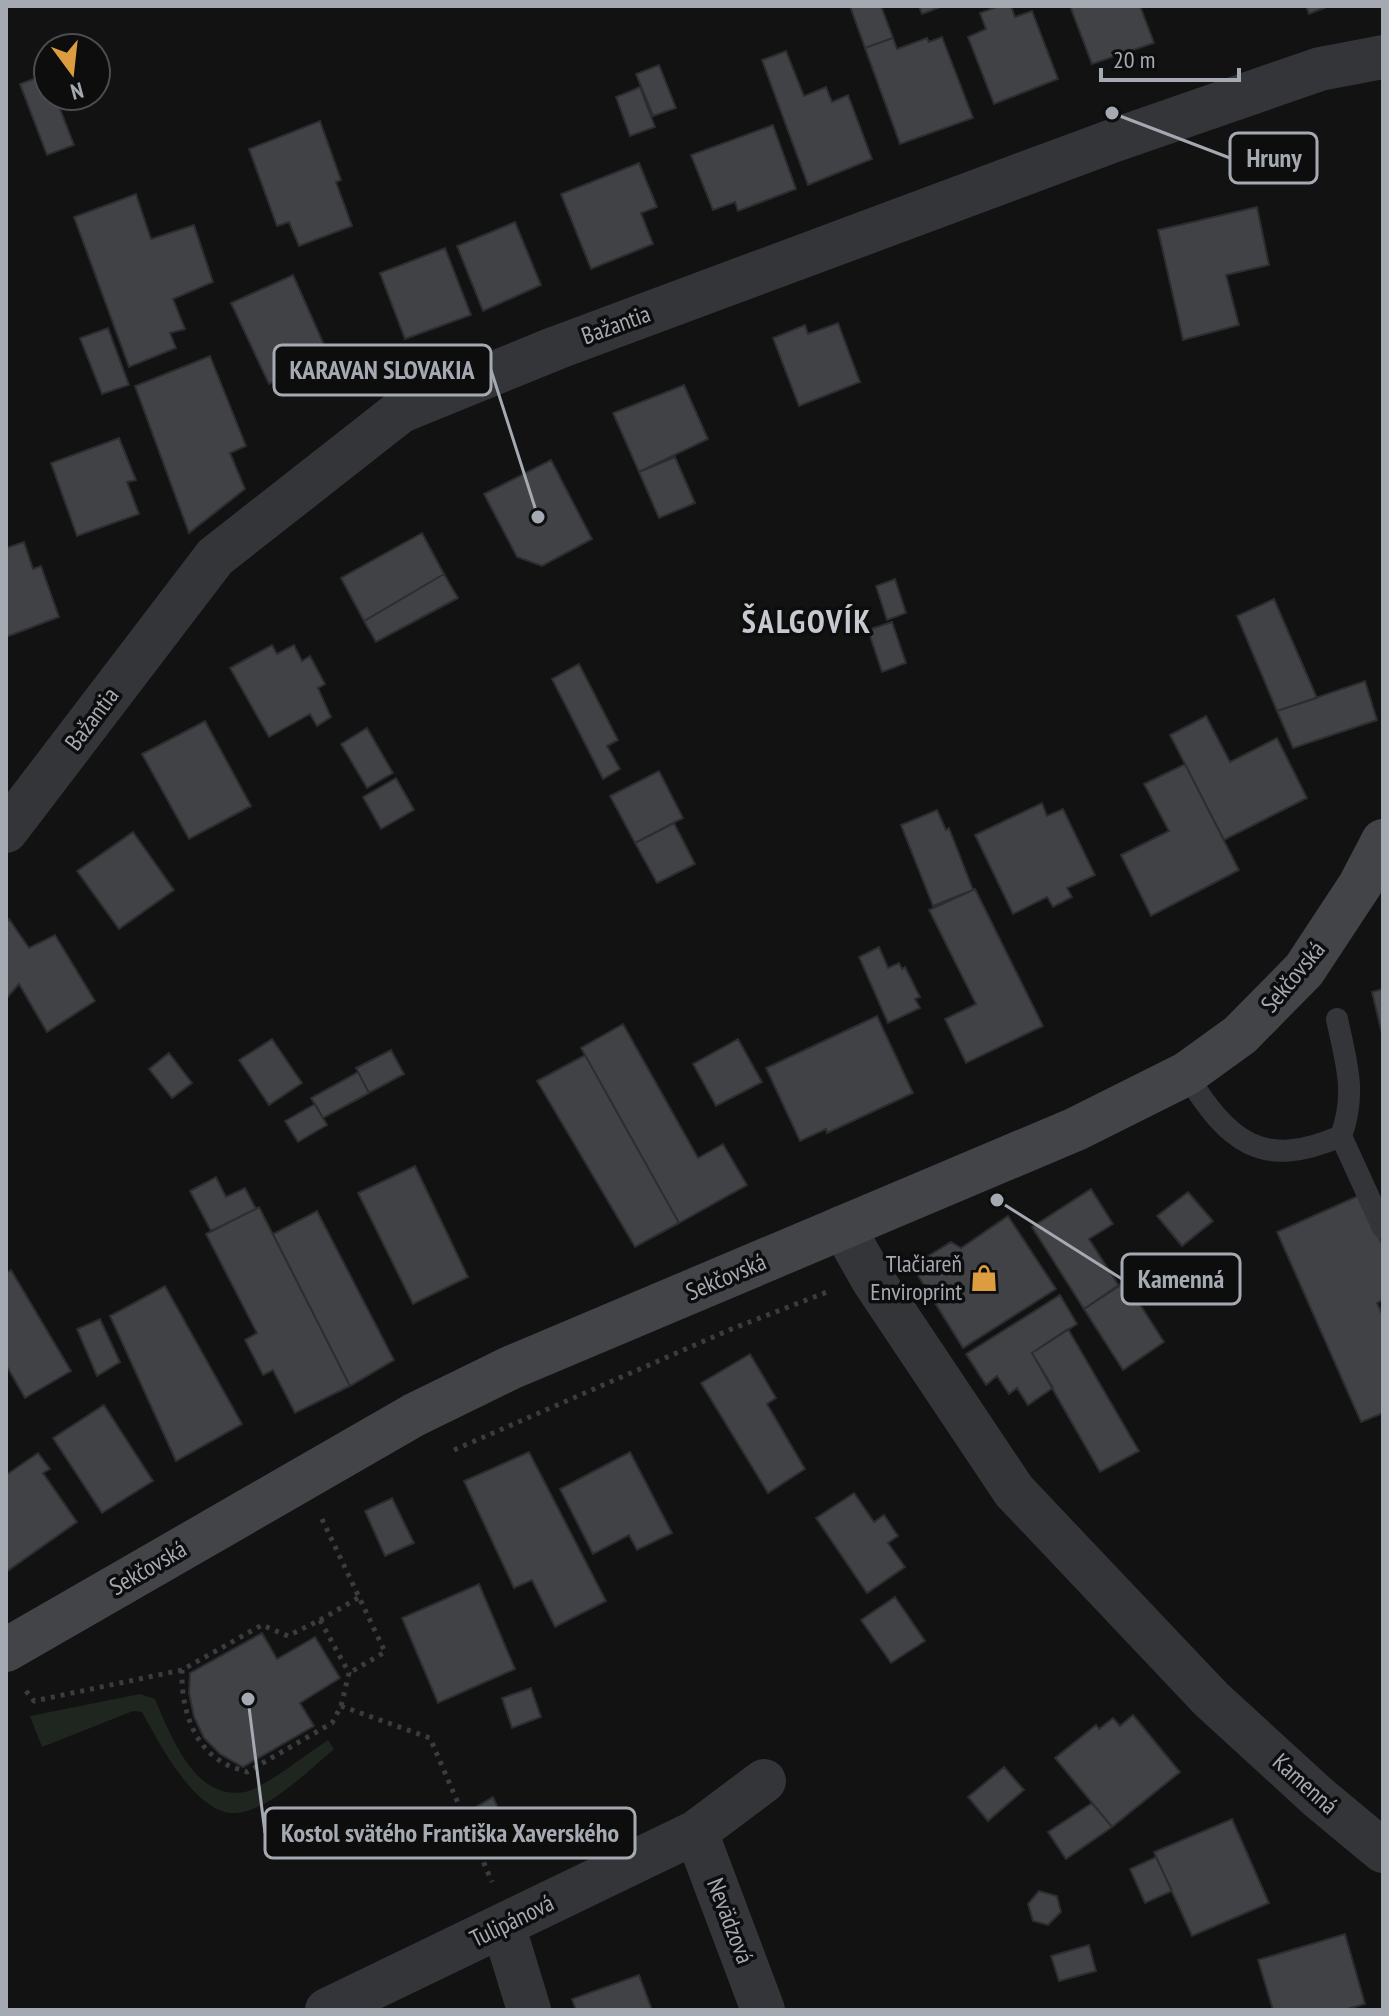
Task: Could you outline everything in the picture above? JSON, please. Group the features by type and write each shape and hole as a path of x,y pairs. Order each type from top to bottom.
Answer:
{"street":[{"name":"Bažantia","path":"6,831 215,557 401,411 556,348 1115,140 1320,69 1383,57"},
{"name":"Sekčovská","path":"13,1667 414,1415 510,1368 1076,1129 1186,1074 1240,1035 1304,970 1360,885 1383,841"},
{"name":"Kamenná","path":"843,1227 868,1272 1014,1491 1211,1699 1318,1797 1383,1851"},
{"name":"Tulipánová","path":"327,2010 696,1832 764,1781"},
{"name":"Nevädzová","path":"696,1832 763,2010"},
{"path":"506,1923 529,2010"}],"lane":[{"path":"1186,1074 1220,1124 1235,1137 1255,1146 1284,1151 1313,1148 1341,1136 1348,1118 1350,1081 1337,1019"},
{"path":"1341,1136 1383,1228"}],"path":[{"path":"441,1456 734,1328 838,1288 868,1272"},
{"path":"308,1525 335,1511"},
{"path":"321,1518 385,1652 349,1673"},
{"path":"13,1667 34,1701 182,1670 262,1625 288,1636 358,1598"},
{"path":"182,1670 181,1688 187,1714 199,1741 222,1762 247,1772 332,1723 341,1706 349,1673 320,1620"},
{"path":"341,1706 430,1738 506,1923"}],"shaded area":[{"path":"140,1694 155,1699 178,1748 200,1778 214,1788 230,1793 257,1788 328,1740 334,1749 275,1797 262,1805 236,1813 221,1811 193,1790 168,1757 142,1712 133,1711 42,1747 30,1716"}],"building":[{"path":"850,6 881,6 893,38 865,48"},
{"path":"919,6 943,6 922,14"},
{"path":"999,6 1011,6 1015,17 1032,11 1058,79 994,104 968,37 986,29 980,13"},
{"path":"1070,6 1140,6 1154,43 1092,64"},
{"path":"1306,6 1329,6 1309,14"},
{"path":"942,37 973,118 900,144 865,48 893,38 897,49 927,38 929,42"},
{"path":"786,51 804,96 826,87 832,102 848,95 872,159 808,185 762,60"},
{"path":"659,65 676,108 653,116 636,74"},
{"path":"32,80 32,112 61,112 74,145 47,155 20,84"},
{"path":"640,87 655,127 630,136 616,97"},
{"path":"320,121 341,180 336,182 352,226 299,246 289,222 277,226 249,149"},
{"path":"773,125 796,189 738,211 735,202 713,210 691,155"},
{"path":"639,163 657,207 641,213 653,244 591,269 561,194"},
{"path":"136,194 151,239 194,225 213,282 173,299 185,329 170,333 176,348 129,367 74,217"},
{"path":"1257,207 1269,265 1226,275 1239,325 1183,340 1158,230"},
{"path":"515,222 541,285 483,311 457,246"},
{"path":"445,248 471,315 405,339 380,273"},
{"path":"293,275 329,356 269,384 231,303"},
{"path":"838,323 860,382 799,406 773,338 805,325 808,334"},
{"path":"108,328 129,385 102,394 80,338"},
{"path":"210,356 246,446 230,453 245,489 189,533 135,386"},
{"path":"684,385 708,439 639,472 613,413"},
{"path":"119,438 136,480 127,482 139,514 77,536 51,463"},
{"path":"675,457 695,503 659,518 639,472"},
{"path":"551,460 592,539 542,566 517,557 484,494"},
{"path":"422,533 444,574 364,621 341,578"},
{"path":"24,542 33,569 41,566 59,617 6,637 6,548"},
{"path":"444,574 458,598 376,642 364,621"},
{"path":"895,579 906,613 887,620 876,586"},
{"path":"1274,599 1317,698 1277,711 1237,616"},
{"path":"892,622 906,663 882,672 868,630"},
{"path":"272,645 277,654 294,645 302,661 310,656 325,684 318,688 331,717 317,726 310,714 269,737 230,668"},
{"path":"579,664 618,740 607,746 620,769 603,779 552,679"},
{"path":"1365,681 1377,720 1293,748 1277,711"},
{"path":"1206,716 1230,762 1277,738 1307,798 1224,840 1170,735"},
{"path":"205,721 251,806 189,839 142,754"},
{"path":"367,728 393,773 367,788 341,744"},
{"path":"1185,764 1239,870 1151,916 1121,855 1169,831 1144,784"},
{"path":"659,771 683,818 635,843 610,796"},
{"path":"396,778 414,810 381,829 363,797"},
{"path":"1042,803 1047,816 1063,809 1095,875 1067,888 1072,897 1053,907 1047,897 1013,914 975,835"},
{"path":"937,810 946,830 949,828 973,890 933,906 901,825"},
{"path":"674,823 695,864 657,883 635,843"},
{"path":"133,832 174,890 119,929 77,871"},
{"path":"975,889 1043,1026 966,1063 945,1019 976,1004 929,910"},
{"path":"9,919 29,948 55,935 95,1001 47,1032 19,984 6,999 6,923"},
{"path":"879,947 888,968 899,963 902,969 905,967 920,997 915,999 920,1008 888,1023 859,957"},
{"path":"1383,989 1383,1038 1372,992"},
{"path":"877,1016 913,1093 827,1133 826,1129 800,1141 766,1068"},
{"path":"623,1024 698,1158 723,1144 747,1185 679,1223 581,1048"},
{"path":"272,1039 302,1083 269,1105 239,1060"},
{"path":"738,1039 762,1082 716,1106 693,1064"},
{"path":"391,1050 404,1074 369,1093 356,1068"},
{"path":"169,1053 192,1083 172,1098 149,1069"},
{"path":"585,1055 679,1223 635,1247 537,1081"},
{"path":"358,1072 369,1093 323,1118 311,1098"},
{"path":"315,1104 327,1125 298,1142 285,1121"},
{"path":"415,1166 468,1277 413,1304 358,1193"},
{"path":"216,1177 226,1197 245,1188 256,1209 211,1231 190,1191"},
{"path":"1091,1189 1113,1224 1089,1239 1119,1286 1084,1309 1032,1227"},
{"path":"1188,1192 1213,1221 1182,1246 1157,1216"},
{"path":"1360,1195 1383,1246 1383,1300 1377,1303 1383,1316 1383,1413 1361,1422 1277,1232"},
{"path":"259,1207 350,1386 295,1413 273,1370 263,1375 245,1340 257,1333 206,1234"},
{"path":"317,1211 394,1360 350,1386 273,1234"},
{"name":"Tlačiareň Enviroprint","path":"1008,1216 1056,1289 963,1348 912,1266 951,1242 961,1248"},
{"path":"11,1270 71,1371 25,1398 6,1365 6,1273"},
{"path":"1125,1281 1164,1342 1123,1370 1084,1309"},
{"path":"165,1286 242,1424 176,1461 110,1316"},
{"path":"1060,1295 1077,1324 1032,1353 1053,1388 1028,1405 1017,1388 1009,1394 997,1376 986,1385 966,1354"},
{"path":"100,1319 120,1362 97,1376 77,1329"},
{"path":"1068,1329 1139,1451 1100,1472 1032,1353"},
{"path":"750,1354 776,1398 767,1404 805,1469 768,1493 701,1383"},
{"path":"104,1405 153,1481 102,1513 53,1438"},
{"path":"529,1452 606,1601 555,1627 532,1580 514,1588 464,1481"},
{"path":"630,1452 672,1533 637,1550 629,1535 593,1554 560,1489"},
{"path":"38,1453 50,1469 43,1473 77,1522 6,1572 6,1475"},
{"path":"854,1493 874,1522 884,1515 898,1536 888,1543 905,1567 867,1593 816,1518"},
{"path":"392,1498 414,1543 385,1556 365,1511"},
{"path":"479,1584 515,1669 438,1703 402,1618"},
{"path":"895,1597 925,1641 891,1663 861,1620"},
{"path":"262,1633 277,1659 315,1637 340,1678 300,1703 314,1726 243,1767 220,1754 204,1738 194,1717 189,1693 190,1673"},
{"path":"531,1688 541,1717 512,1728 502,1698"},
{"path":"1133,1715 1180,1772 1112,1827 1055,1758 1096,1725 1099,1729 1113,1718 1120,1726"},
{"path":"1004,1767 1024,1790 988,1821 968,1797"},
{"path":"493,1797 505,1825 486,1834 476,1807"},
{"path":"1092,1803 1112,1827 1066,1859 1048,1832"},
{"path":"1232,1819 1269,1903 1192,1936 1154,1852"},
{"path":"1156,1857 1172,1891 1145,1903 1130,1869"},
{"path":"1039,1891 1057,1896 1061,1912 1048,1925 1033,1921 1028,1904"},
{"path":"1345,1934 1365,2004 1344,2010 1273,2010 1258,1960"},
{"path":"1089,1945 1096,1971 1059,1981 1051,1956"},
{"path":"639,1975 652,2010 576,2010 572,1999"}],"place":[{"name":"Hruny","path":"1112,113"},
{"name":"KARAVAN SLOVAKIA","path":"538,517"},
{"name":"Kamenná","path":"997,1200"},
{"name":"Tlačiareň Enviroprint","path":"984,1278"},
{"name":"Kostol svätého Františka Xaverského","path":"248,1699"}],"district":[{"name":"ŠALGOVÍK","path":"807,622"}]}
